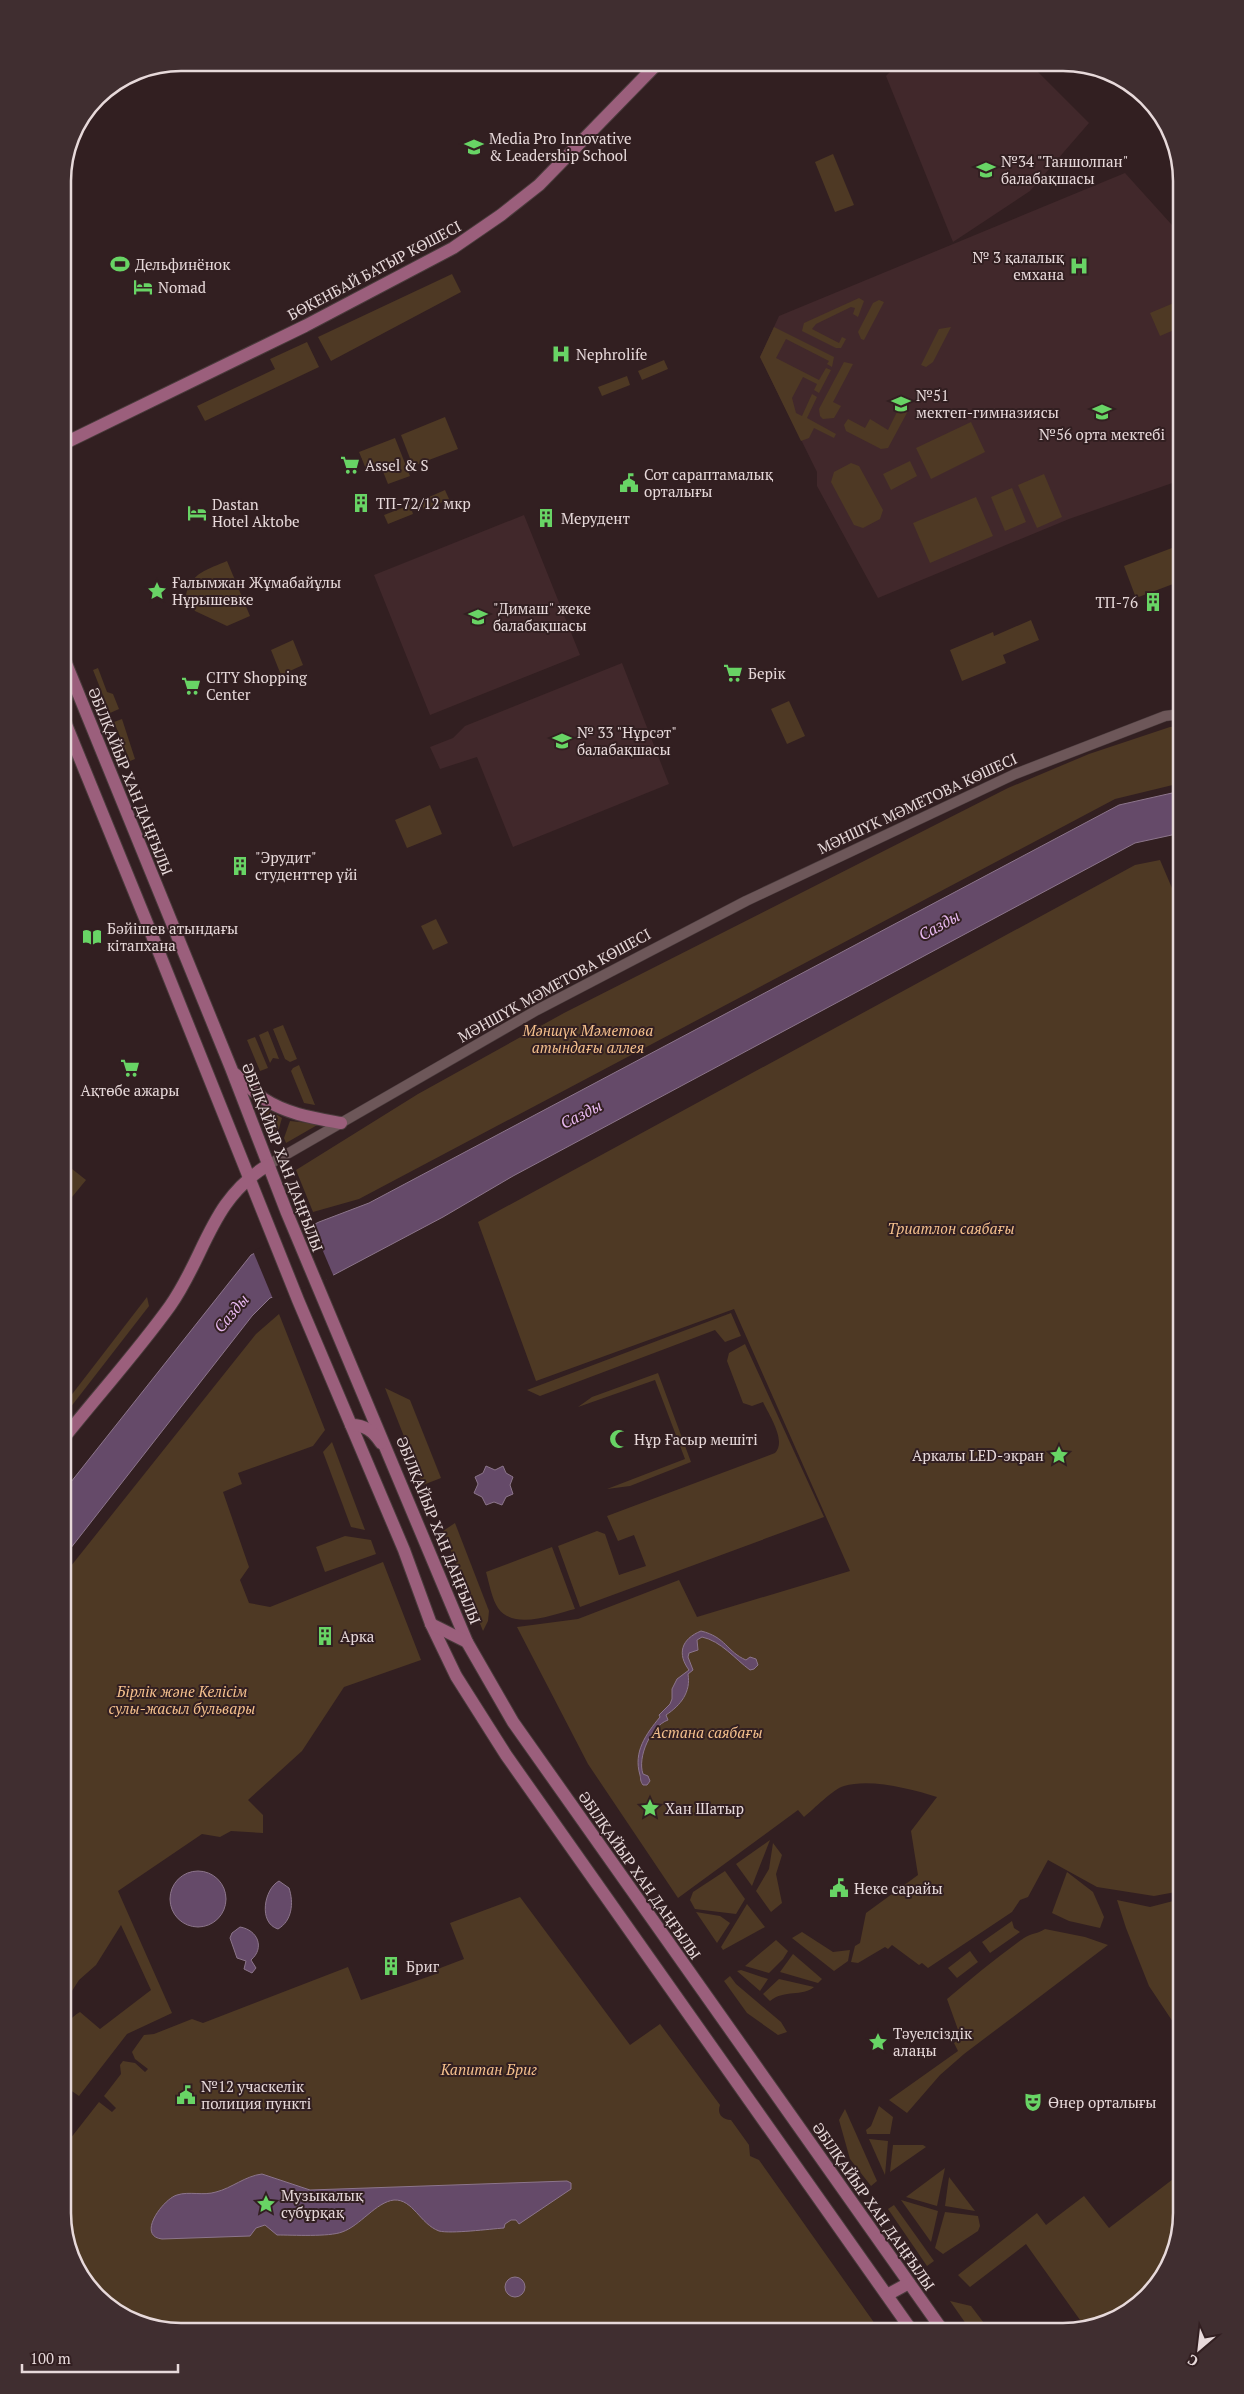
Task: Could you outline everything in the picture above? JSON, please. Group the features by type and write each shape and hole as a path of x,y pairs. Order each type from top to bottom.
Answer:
{"main road":[{"name":"БӨКЕНБАЙ БАТЫР КӨШЕСІ","path":"71,440 305,326 453,248 501,215 538,185 650,71"},
{"name":"ӘБІЛҚАЙЫР ХАН ДАҢҒЫЛЫ","path":"71,676 232,1071 290,1221 392,1459 467,1642 513,1722 937,2323"},
{"path":"71,737 298,1300 404,1550 431,1624 456,1676 506,1755 906,2323"},
{"path":"160,955 182,948"},
{"path":"201,1056 222,1047"},
{"path":"232,1071 262,1098 277,1107 297,1114 341,1123"},
{"name":"МӘНШҮК МӘМЕТОВА КӨШЕСІ","path":"71,1429 169,1308 181,1290 231,1196 249,1176 268,1165"},
{"path":"351,1425 361,1425 368,1428 392,1459"},
{"path":"431,1624 467,1642"},
{"path":"887,2294 909,2284"}],"street":[{"name":"МӘНШҮК МӘМЕТОВА КӨШЕСІ","path":"268,1165 537,1010 755,897 1015,774 1165,716 1173,715"}],"shaded area":[{"name":"№34 \"Таншолпан\" балабақшасы","path":"891,71 1037,71 1089,123 1030,191 953,242 886,76"},
{"path":"1125,173 1173,226 1173,483 1069,519 878,598 817,486 817,472 760,357 779,316"},
{"name":"\"Димаш\" жеке балабақшасы","path":"524,515 580,655 430,715 374,575"},
{"name":"№ 33 \"Нұрсәт\" балабақшасы","path":"622,663 669,784 513,847 477,757 440,769 430,747 453,738 465,726"}],"green space":[{"path":"833,154 854,205 835,212 815,162"},
{"path":"452,274 461,292 331,361 318,337"},
{"path":"859,298 864,301 858,317 853,314 855,308 851,307 816,324 812,329 839,343 842,337 846,339 841,348 836,348 802,331 804,323"},
{"path":"879,300 884,302 864,340 861,339 858,332 873,303"},
{"path":"1173,303 1173,330 1160,336 1150,313"},
{"path":"774,327 834,357 832,367 827,364 829,361 786,339 776,358 819,380 826,368 831,370 819,393 814,390 817,384 803,377 792,398 796,413 802,416 812,394 817,397 807,418 836,434 834,438 814,428 809,438 801,441 760,357"},
{"path":"951,327 933,362 926,367 921,365 939,329"},
{"path":"307,342 319,367 205,421 197,406 275,369 270,359"},
{"path":"664,360 668,369 642,380 638,371"},
{"path":"844,362 853,364 833,402 841,406 834,418 823,419 820,416 819,409"},
{"path":"627,376 630,385 602,396 598,387"},
{"path":"904,398 909,403 909,409 888,448 881,449 846,431 844,425 848,419 865,428 870,419 888,430"},
{"path":"445,417 458,449 413,466 401,435"},
{"path":"971,422 985,452 931,479 916,448"},
{"path":"395,438 410,476 388,484 380,464 366,469 359,452"},
{"path":"910,461 917,476 891,490 883,474"},
{"path":"851,463 859,466 883,510 880,519 863,528 854,525 831,482 834,472"},
{"path":"1044,474 1062,517 1037,528 1018,485"},
{"path":"1012,488 1026,522 1005,531 991,497"},
{"path":"445,490 449,499 424,510 420,501"},
{"path":"976,497 993,536 930,563 913,523"},
{"path":"410,505 413,514 388,524 384,515"},
{"path":"1172,548 1173,584 1136,598 1124,566"},
{"path":"227,561 250,616 227,626 195,611 186,595 188,588 196,577 207,569"},
{"path":"1031,620 1039,640 1003,655 1006,663 962,681 950,650 993,632 994,636"},
{"path":"293,640 303,665 281,675 271,650"},
{"path":"98,668 107,692 113,694 119,709 110,713 93,670"},
{"path":"789,701 805,736 787,744 771,709"},
{"path":"122,719 135,759 130,761 114,722"},
{"name":"Мәншүк Мәметова атындағы аллея","path":"1173,727 1173,785 1115,799 359,1199 313,1212 296,1170 418,1094 564,1013 1008,788 1089,754"},
{"path":"430,805 442,834 407,848 395,820"},
{"name":"Триатлон саябағы","path":"1160,860 1173,890 1173,1892 1154,1896 1097,1887 1048,1860 1028,1897 1020,1900 1012,1912 928,1968 922,1963 919,1965 892,1945 888,1949 885,1947 858,1963 851,1962 855,1946 860,1943 866,1913 918,1875 911,1831 937,1797 878,1784 866,1783 844,1786 829,1795 804,1817 798,1810 678,1898 588,1764 517,1627 578,1619 679,1580 697,1617 850,1571 734,1309 536,1381 478,1222 1135,865"},
{"path":"436,919 448,943 433,950 421,926"},
{"path":"283,1025 297,1059 290,1062 285,1059 273,1029"},
{"path":"268,1031 279,1059 273,1058 270,1063 259,1035"},
{"path":"255,1037 268,1068 260,1071 247,1040"},
{"path":"299,1065 315,1105 304,1103 291,1071"},
{"path":"258,1103 282,1118 278,1132 279,1142 273,1139"},
{"path":"290,1121 319,1124 286,1143 284,1138"},
{"path":"71,1168 86,1180 71,1198"},
{"path":"147,1297 149,1306 71,1407 71,1396"},
{"path":"731,1313 741,1336 725,1342 715,1330 540,1396 527,1390"},
{"name":"Бірлік және Келісім сулы-жасыл бульвары","path":"279,1314 325,1430 313,1446 238,1473 242,1484 223,1492 249,1567 240,1580 249,1603 270,1607 383,1562 421,1660 344,1687 302,1751 248,1800 263,1815 263,1833 231,1831 220,1837 202,1834 118,1891 172,2013 127,2034 79,2096 71,2090 72,2018 80,2012 100,2029 151,1990 121,1925 96,1965 79,1980 71,1992 71,1566 256,1334"},
{"path":"745,1344 824,1517 580,1607 558,1546 597,1531 605,1534 619,1575 646,1566 634,1535 618,1541 607,1516 775,1453 779,1442 773,1421 763,1402 752,1406 743,1403 727,1361 729,1353"},
{"path":"658,1373 691,1462 630,1486 607,1489 685,1459 655,1380 578,1407 592,1397"},
{"path":"385,1388 410,1400 441,1478 423,1485"},
{"path":"332,1442 365,1530 351,1527 323,1452"},
{"path":"455,1523 489,1611 488,1621 483,1631 443,1531"},
{"path":"345,1536 371,1540 376,1554 325,1572 316,1547"},
{"path":"552,1547 575,1609 546,1617 524,1620 514,1619 505,1615 498,1608 494,1600 486,1572"},
{"path":"770,1840 752,1886 736,1864"},
{"path":"773,1843 782,1855 776,1874 782,1903 771,1912 756,1891 769,1869"},
{"path":"725,1871 745,1899 736,1914 695,1909 690,1900 693,1892"},
{"path":"1067,1872 1093,1892 1104,1917 1100,1928 1069,1921 1052,1913"},
{"name":"Капитан Бриг","path":"520,1897 630,2045 660,2024 720,2105 719,2111 721,2115 731,2120 749,2145 750,2156 759,2160 874,2323 174,2323 146,2317 114,2300 94,2280 86,2268 73,2234 71,2220 71,2138 99,2102 112,2112 116,2108 104,2096 121,2074 120,2065 123,2061 135,2063 145,2072 148,2069 135,2059 132,2052 144,2035 154,2034 192,2019 203,2023 348,1967 361,2000 436,1974 435,1970 464,1959 450,1923"},
{"path":"1117,1900 1150,1907 1173,1901 1173,2022 1149,1986"},
{"path":"747,1904 765,1927 723,1950 721,1947"},
{"path":"696,1912 720,1916 730,1923 717,1943"},
{"path":"1012,1921 1014,1928 1020,1932 990,1953 982,1942"},
{"path":"1045,1929 1085,1937 1108,1945 964,2054 940,2075 907,2113 889,2100 958,2051 954,2043 961,2038 947,1999 1024,1938"},
{"path":"802,1932 833,1952 850,1950 848,1961 834,1971 792,1938"},
{"path":"776,1940 788,1951 769,1973 745,1966"},
{"path":"970,1951 978,1962 957,1978 948,1968"},
{"path":"793,1954 822,1979 818,1983 780,1972"},
{"path":"741,1970 768,1979 760,1991 737,1971"},
{"path":"730,1976 736,1984 781,2022 787,2032 778,2035 747,2013 724,1981"},
{"path":"779,1979 814,1987 804,1992 782,1995 770,2001 763,1994"},
{"path":"879,2106 893,2117 890,2134 867,2134 866,2130 871,2126"},
{"path":"845,2109 877,2181 871,2186 850,2159 839,2120"},
{"path":"869,2139 888,2141 885,2175"},
{"path":"893,2145 923,2145 926,2147 890,2172"},
{"path":"945,2168 937,2206 906,2197"},
{"path":"949,2177 975,2211 945,2206"},
{"path":"1173,2179 1172,2227 1164,2255 1154,2274 1124,2304 1098,2317 1081,2321 1026,2244 970,2287 958,2275 1037,2213 1046,2225 1084,2196 1109,2228"},
{"path":"901,2200 938,2211 931,2242"},
{"path":"894,2205 934,2261 927,2266 888,2209"},
{"path":"945,2212 978,2216 980,2226 978,2231 943,2254 935,2248"},
{"path":"950,2301 971,2306 984,2323 965,2323"}],"water":[{"name":"Сазды","path":"1173,793 1173,835 1135,843 513,1176 443,1217 326,1279 270,1298 252,1316 71,1548 71,1482 251,1255 319,1222 369,1203 1119,805"},
{"path":"486,1466 495,1470 503,1466 506,1473 513,1477 510,1485 513,1494 506,1497 502,1505 494,1502 486,1505 482,1497 474,1493 478,1484 475,1477 483,1473"},
{"path":"701,1631 716,1637 740,1657 746,1660 750,1657 756,1659 758,1665 750,1670 715,1642 702,1637 697,1640 698,1650 689,1653 688,1657 693,1670 688,1674 688,1687 684,1698 666,1715 668,1720 662,1723 651,1735 644,1751 642,1759 643,1774 648,1776 650,1781 647,1785 643,1785 638,1767 642,1744 660,1717 659,1715 670,1704 672,1689 677,1679 689,1670 682,1653 685,1643 694,1634"},
{"path":"198,1871 209,1873 218,1879 224,1888 226,1899 224,1910 218,1919 209,1925 198,1927 187,1925 178,1919 172,1910 170,1899 172,1888 178,1879 187,1873"},
{"path":"279,1881 289,1888 291,1911 283,1926 278,1929 272,1926 268,1920 265,1906 270,1891"},
{"path":"240,1927 251,1932 258,1940 258,1950 251,1960 256,1968 252,1973 244,1969 246,1961 237,1958 230,1938 232,1933"},
{"path":"262,2174 310,2190 567,2181 571,2183 571,2189 519,2224 516,2220 511,2220 505,2224 504,2228 461,2232 439,2231 432,2228 406,2203 394,2200 374,2209 349,2229 329,2235 277,2235 265,2225 256,2228 250,2236 162,2239 155,2236 151,2231 154,2217 171,2198 182,2194 216,2192 250,2177"},
{"path":"515,2277 522,2280 525,2287 522,2294 515,2297 508,2294 505,2287 508,2280"}],"pier":[{"path":"311,1223 334,1277 273,1299 253,1251"}],"place":[{"name":"Media Pro Innovative & Leadership School","path":"474,147"},
{"name":"№34 \"Таншолпан\" балабақшасы","path":"986,170"},
{"name":"Дельфинёнок","path":"120,264"},
{"name":"№ 3 қалалық емхана","path":"1079,266"},
{"name":"Nomad","path":"143,287"},
{"name":"Nephrolife","path":"561,354"},
{"name":"№51 мектеп-гимназиясы","path":"901,404"},
{"name":"№56 орта мектебі","path":"1102,412"},
{"name":"Assel & S","path":"350,465"},
{"name":"Сот сараптамалық орталығы","path":"629,483"},
{"name":"ТП-72/12 мкр","path":"361,503"},
{"name":"Dastan Hotel Aktobe","path":"197,513"},
{"name":"Мерудент","path":"546,518"},
{"name":"Ғалымжан Жұмабайұлы Нұрышевке","path":"157,591"},
{"name":"ТП-76","path":"1153,602"},
{"name":"\"Димаш\" жеке балабақшасы","path":"478,617"},
{"name":"Берік","path":"733,673"},
{"name":"CITY Shopping Center","path":"191,686"},
{"name":"№ 33 \"Нұрсәт\" балабақшасы","path":"562,741"},
{"name":"\"Эрудит\" студенттер үйі","path":"240,866"},
{"name":"Бәйішев атындағы кітапхана","path":"92,937"},
{"name":"Ақтөбе ажары","path":"130,1068"},
{"name":"Нұр Ғасыр мешіті","path":"619,1439"},
{"name":"Аркалы LED-экран","path":"1059,1455"},
{"name":"Арка","path":"325,1636"},
{"name":"Хан Шатыр","path":"650,1808"},
{"name":"Неке сарайы","path":"839,1888"},
{"name":"Бриг","path":"391,1966"},
{"name":"Тәуелсіздік алаңы","path":"878,2042"},
{"name":"№12 учаскелік полиция пункті","path":"186,2095"},
{"name":"Өнер орталығы","path":"1033,2102"},
{"name":"Музыкалық субұрқақ","path":"266,2204"}],"park label":[{"name":"Астана саябағы","path":"707,1732"}]}
